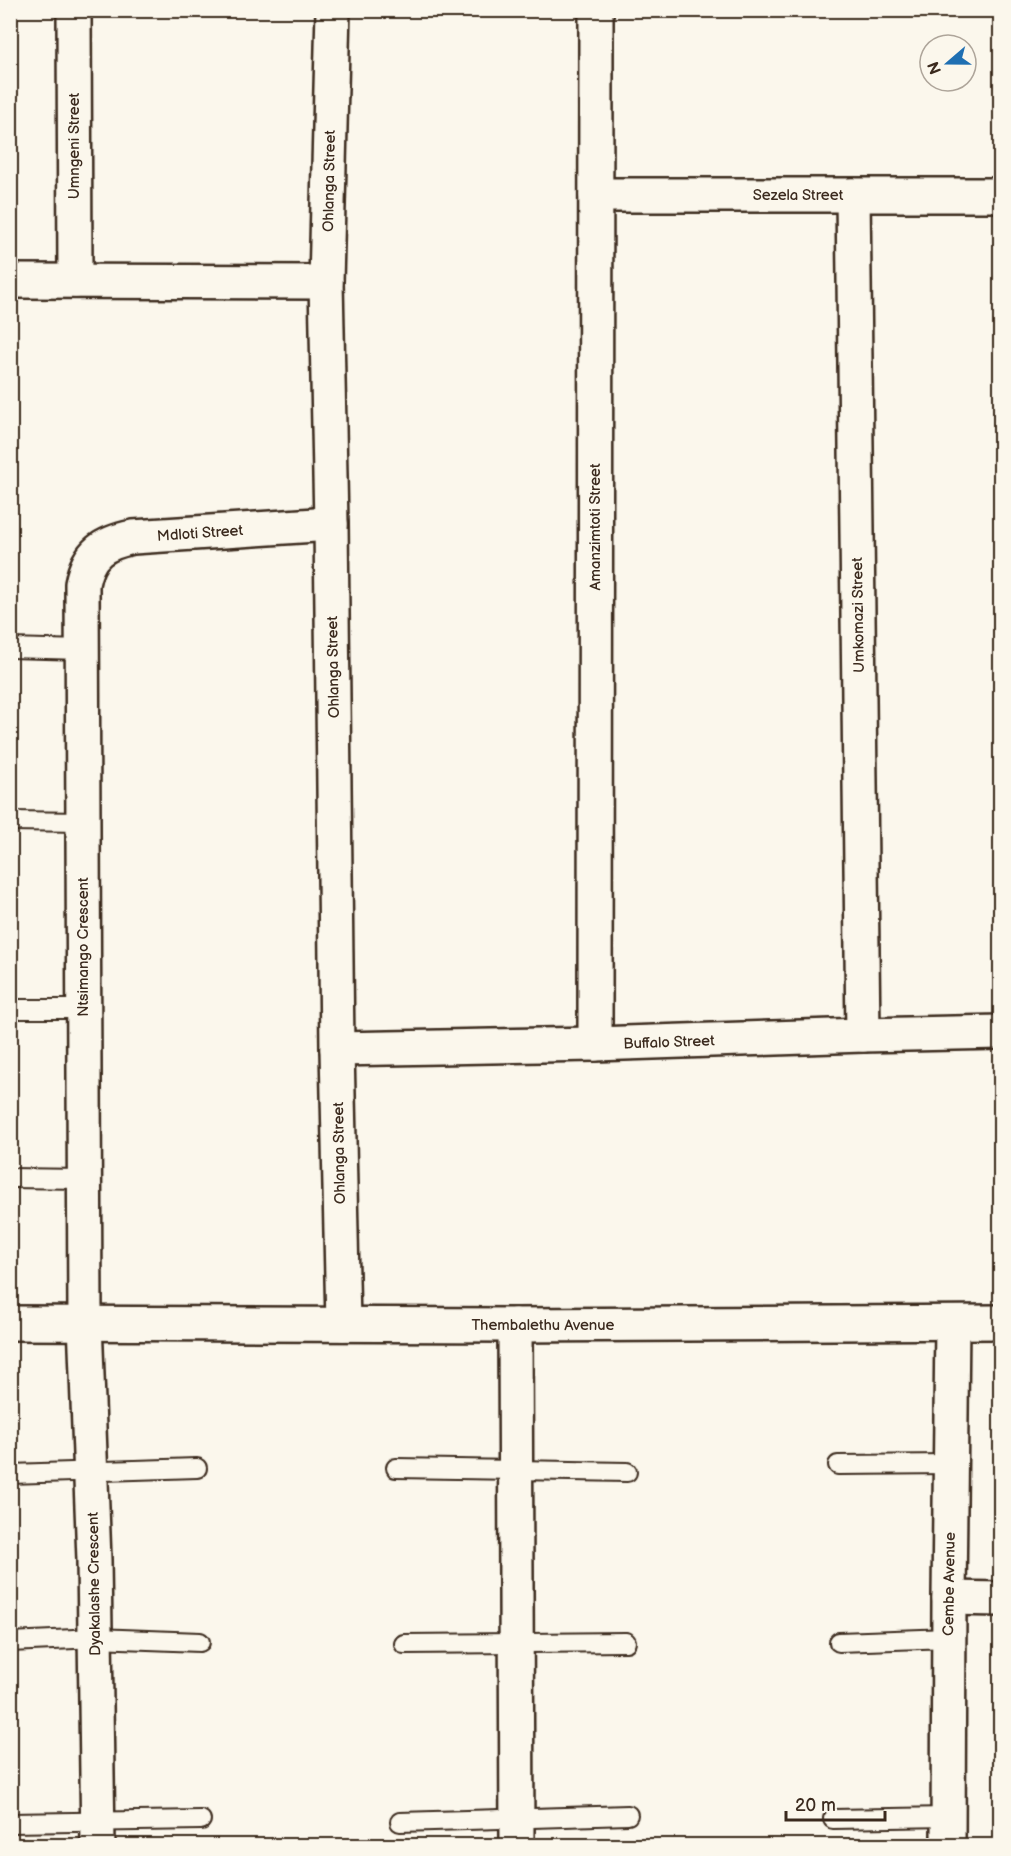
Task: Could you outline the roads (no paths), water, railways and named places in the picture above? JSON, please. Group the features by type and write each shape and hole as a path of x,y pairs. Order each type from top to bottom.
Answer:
{"street":[{"name":"Umngeni Street","path":"74,10 75,281"},
{"name":"Ohlanga Street","path":"333,10 326,282 332,524 337,1049 343,1324"},
{"name":"Amanzimtoti Street","path":"595,1044 596,10"},
{"name":"Sezela Street","path":"596,195 1000,195"},
{"name":"Umkomazi Street","path":"853,195 863,1035"},
{"path":"10,281 326,282"},
{"name":"Mdloti Street","path":"84,573 90,559 97,551 118,540 332,524"},
{"name":"Ntsimango Crescent","path":"84,573 82,650 85,1322"},
{"name":"Buffalo Street","path":"337,1049 1000,1032"},
{"name":"Dyakalashe Crescent","path":"85,1322 96,1638 98,1833"},
{"name":"Thembalethu Avenue","path":"10,1323 514,1325 1000,1322"},
{"name":"Cembe Avenue","path":"948,1831 952,1323"},
{"path":"514,1325 517,1832"},
{"path":"949,1598 1000,1599"}],"lane":[{"path":"10,648 82,650"},
{"path":"10,821 83,822"},
{"path":"10,1009 84,1009"},
{"path":"10,1178 84,1179"},
{"path":"838,1465 951,1464"},
{"path":"10,1473 197,1468"},
{"path":"396,1468 627,1472"},
{"path":"10,1642 96,1638 200,1642"},
{"path":"839,1642 949,1638"},
{"path":"404,1644 626,1642"},
{"path":"400,1822 517,1832 628,1815"},
{"path":"832,1819 948,1831"},
{"path":"10,1823 98,1833 201,1820"}]}
